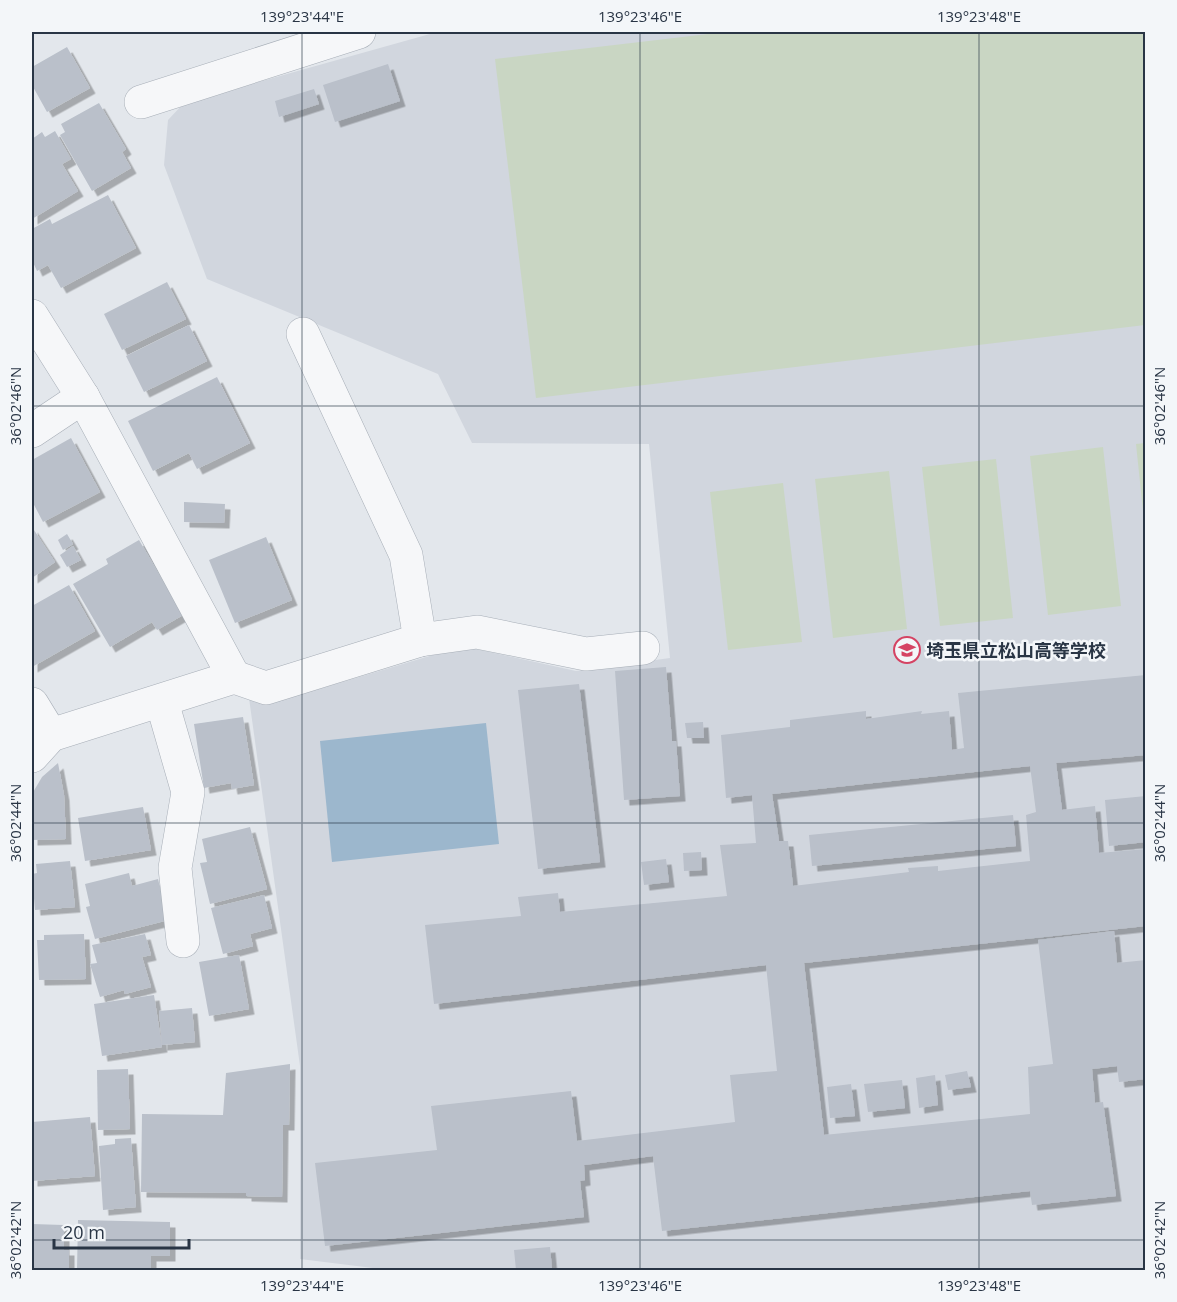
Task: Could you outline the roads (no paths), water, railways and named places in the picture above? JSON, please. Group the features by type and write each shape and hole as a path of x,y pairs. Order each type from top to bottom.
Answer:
{"street":[{"path":"141,102 359,32"},
{"path":"32,316 82,397 234,677"},
{"path":"303,334 406,555 420,640"},
{"path":"32,431 82,397"},
{"path":"32,704 41,746 234,677 266,688 420,640 477,632 586,654 643,648"},
{"path":"162,702 188,792 175,867 183,941"}],"water":[{"path":"486,723 499,844 332,862 320,741"}],"place":[{"name":"埼玉県立松山高等学校","path":"907,650"}]}
